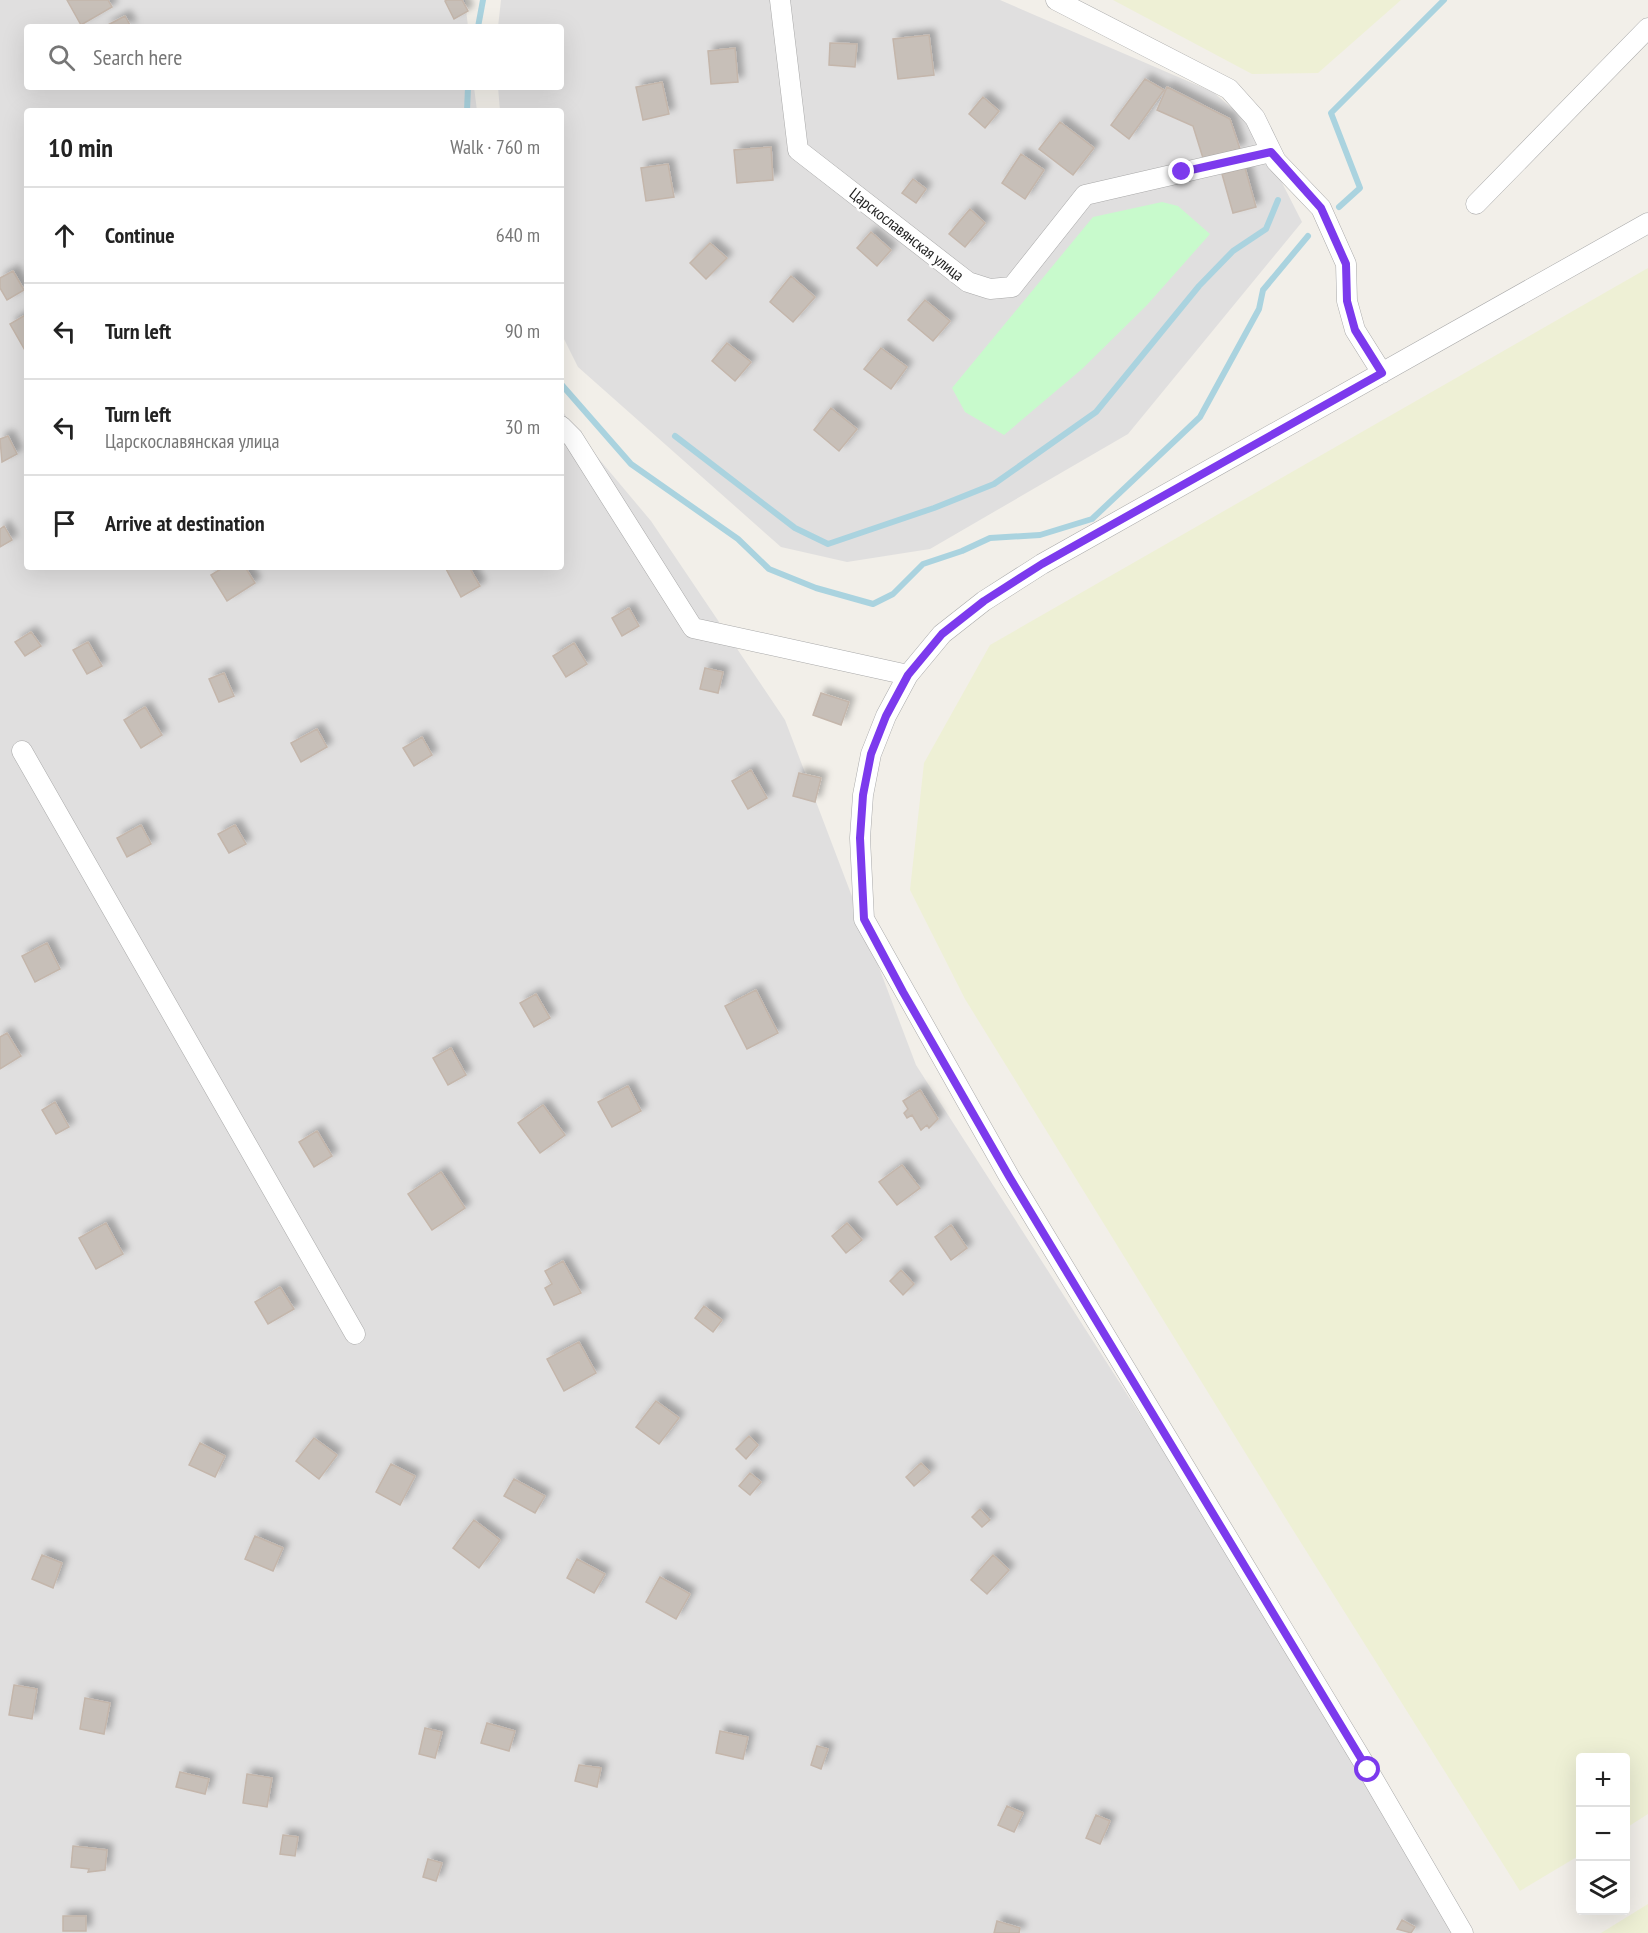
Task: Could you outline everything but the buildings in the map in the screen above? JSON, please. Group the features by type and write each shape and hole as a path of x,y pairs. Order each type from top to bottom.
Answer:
{"street":[{"name":"Царскославянская улица","path":"780,0 798,150 968,282 990,289 1012,287 1085,195 1271,152"},
{"path":"1056,0 1229,89 1256,118 1271,152 1321,208 1346,264 1347,301 1355,330 1382,373"},
{"path":"1476,204 1648,28"},
{"path":"1463,1933 1362,1760 1010,1178 864,919 860,838 863,795 871,754 886,716 908,675 942,634 984,601 1042,564 1648,224"},
{"path":"564,429 573,438 693,628 908,675"},
{"path":"22,751 355,1334"}],"shaded area":[{"path":"0,0 465,0 468,24 24,24 24,90 474,90 477,108 24,108 24,570 564,570 564,413 573,428 651,521 785,720 916,1065 1368,1770 1451,1933 0,1933"},
{"path":"501,0 1000,0 1213,92 1253,126 1302,222 1128,434 930,549 847,562 781,547 578,367 564,339 564,108 500,108 498,90 564,90 564,24 498,24"}],"green space":[{"path":"1113,0 1401,0 1318,73 1252,74"},
{"path":"1162,202 1178,206 1210,234 1147,305 1082,369 1004,435 965,412 952,388 1093,217"},
{"path":"1648,268 1648,1814 1630,1825 1630,1753 1576,1753 1576,1857 1520,1891 1293,1530 965,999 910,890 924,763 990,645"},
{"path":"1648,1904 1648,1933 1601,1933"}],"waterway":[{"path":"479,24 483,0"},
{"path":"1339,207 1360,188 1331,113 1444,0"},
{"path":"467,108 468,90"},
{"path":"675,436 795,528 828,544 934,508 994,484 1096,412 1199,286 1233,251 1266,229 1278,200"},
{"path":"564,387 631,464 738,539 769,569 816,588 873,604 893,594 923,564 962,551 990,538 1040,535 1092,519 1200,417 1259,309 1263,290 1308,236"}],"route":[{"path":"1182,172 1271,152 1321,208 1346,264 1347,301 1355,330 1382,373 1042,564 984,601 942,634 908,675 886,716 871,754 863,795 860,838 864,919 903,992 1010,1178 1368,1770"}]}
